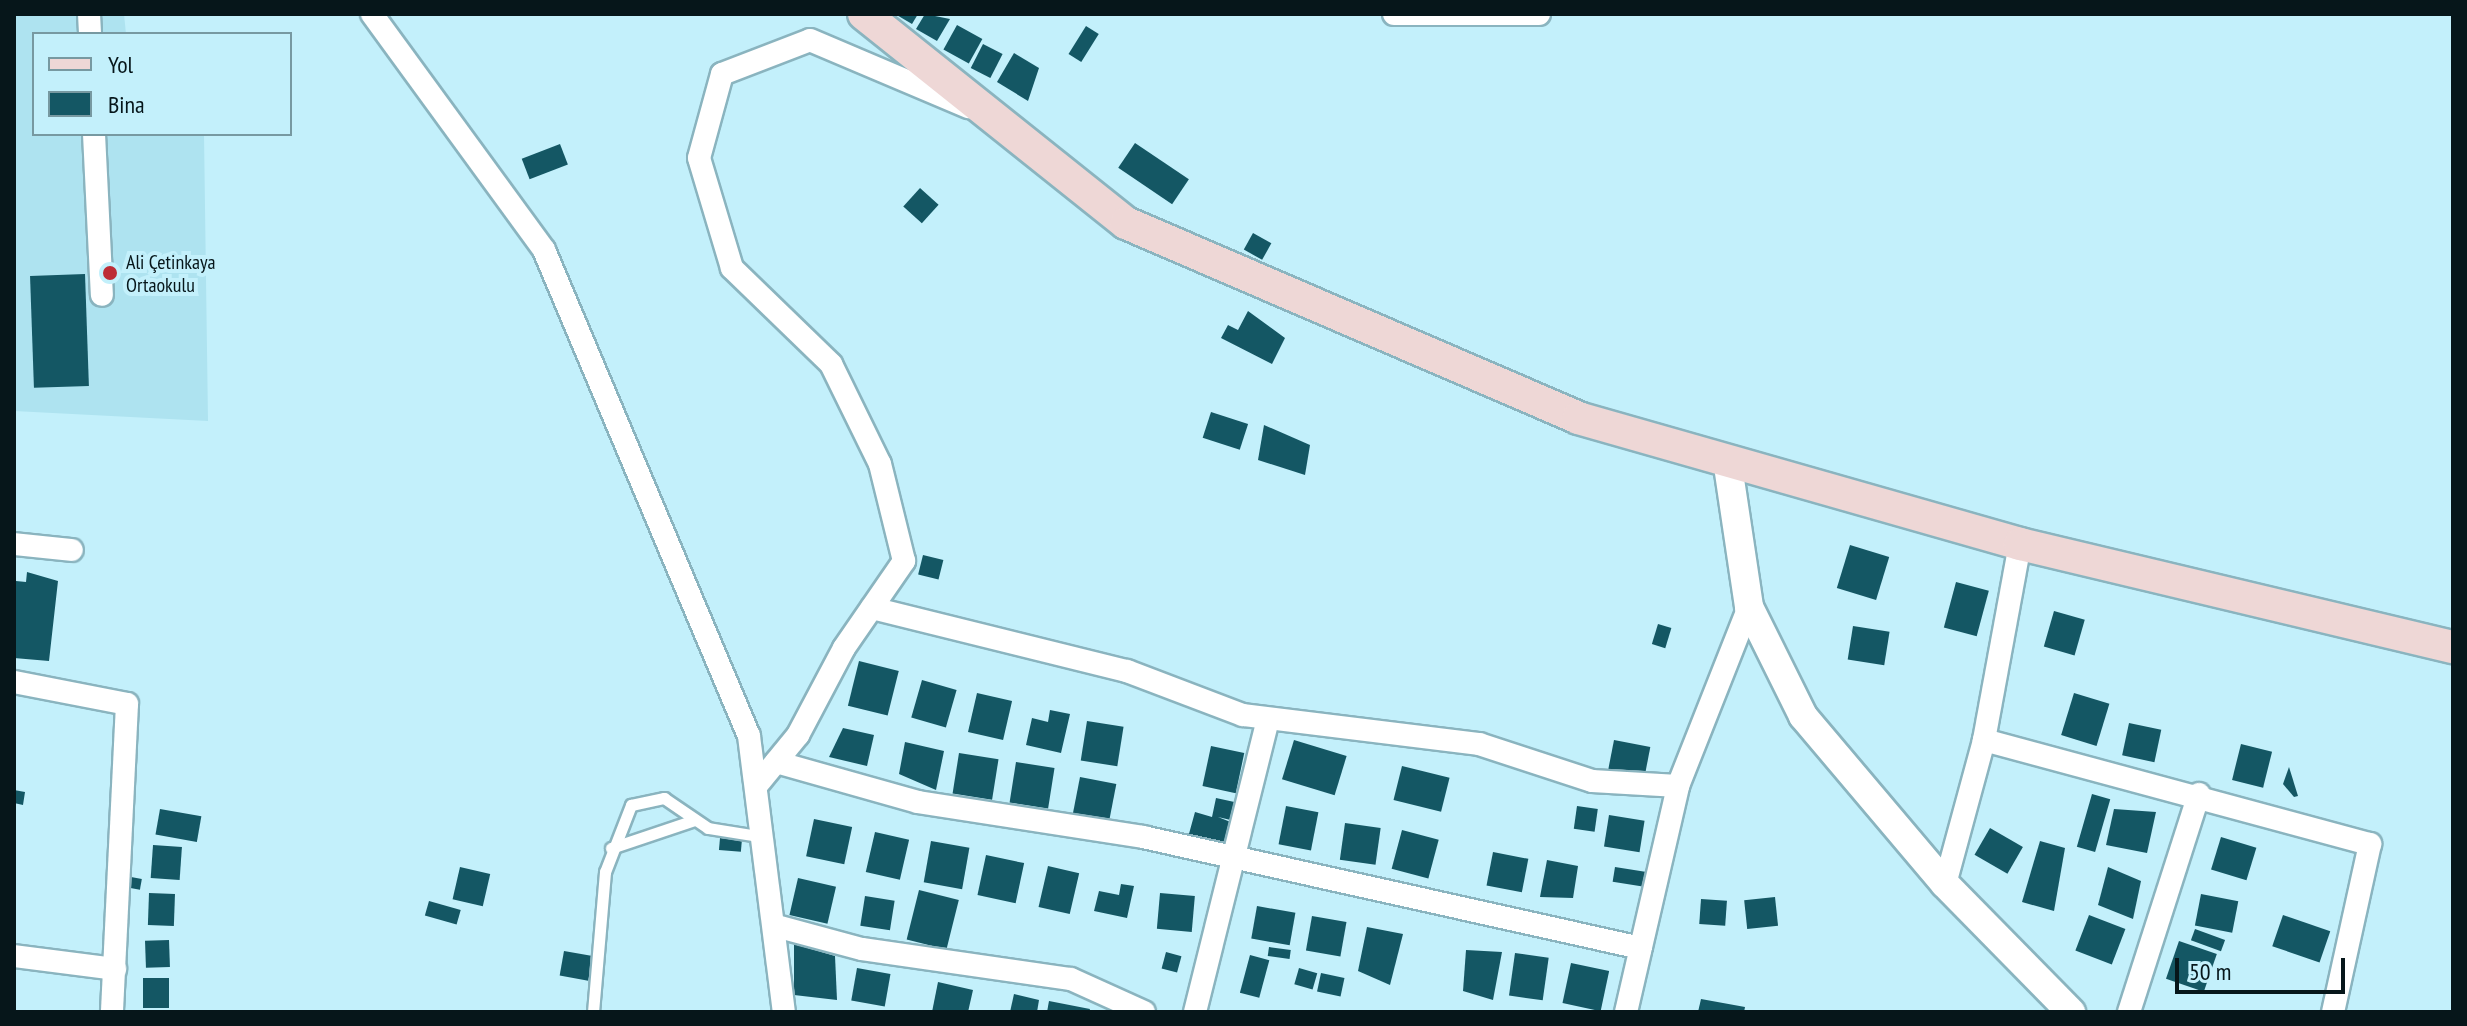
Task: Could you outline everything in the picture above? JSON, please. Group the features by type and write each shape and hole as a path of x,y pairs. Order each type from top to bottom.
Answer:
{"main road":[{"path":"864,14 1126,223 1163,243 1578,418 1728,466 2020,544 2453,647"}],"street":[{"path":"372,14 544,250 749,736 776,926 784,1012"},
{"path":"1394,14 1429,20 1539,14"},
{"path":"757,785 776,762 904,561 880,464 831,364 732,268 699,158 722,74 810,40 995,118"},
{"path":"94,136 102,295"},
{"path":"1728,466 1749,607 1803,716 1945,884 2071,1012"},
{"path":"14,544 72,550"},
{"path":"1945,884 1984,740 2020,544"},
{"path":"1626,1012 1678,786 1749,607"},
{"path":"872,608 1127,671 1268,720 1479,744 1592,781 1678,786"},
{"path":"14,682 127,704 112,1012"},
{"path":"1195,1012 1268,720"},
{"path":"1984,740 2199,794 2370,844 2333,1012"},
{"path":"776,762 918,802 1143,837 1233,860 1641,948"},
{"path":"2129,1012 2199,794"},
{"path":"776,926 862,949 1071,979 1144,1012"},
{"path":"14,956 115,969"}],"lane":[{"path":"593,1012 611,848 624,813 647,797 664,798 694,820 723,834 764,837"},
{"path":"611,848 694,820"}],"shaded area":[{"name":"Ali Çetinkaya Ortaokulu","path":"14,14 124,14 126,32 32,32 32,136 204,136 208,421 14,411"}],"building":[{"path":"895,14 918,14 912,24"},
{"path":"925,14 950,19 937,41 916,29"},
{"path":"957,25 982,39 969,64 943,49"},
{"path":"1086,26 1099,34 1081,62 1069,54"},
{"path":"983,44 1003,54 990,78 971,68"},
{"path":"1014,53 1039,68 1028,101 997,82"},
{"path":"1135,143 1189,179 1172,204 1118,168"},
{"path":"560,144 568,165 530,179 522,159"},
{"path":"920,188 939,205 922,223 903,207"},
{"path":"1253,233 1271,243 1262,260 1244,250"},
{"path":"85,274 89,386 34,388 30,276"},
{"path":"1248,311 1285,338 1272,364 1221,338 1228,325 1238,330"},
{"path":"1211,412 1248,424 1240,450 1203,438"},
{"path":"1264,425 1310,445 1305,475 1258,460"},
{"path":"1850,545 1889,557 1876,600 1837,588"},
{"path":"923,555 943,560 939,579 918,574"},
{"path":"27,572 58,581 49,661 14,658 16,581 26,582"},
{"path":"1956,582 1989,591 1977,636 1944,627"},
{"path":"2054,611 2085,620 2075,655 2044,647"},
{"path":"1658,624 1671,628 1665,648 1652,644"},
{"path":"1853,626 1890,632 1884,665 1848,660"},
{"path":"859,661 899,671 888,716 848,706"},
{"path":"922,680 957,690 946,727 911,717"},
{"path":"977,693 1012,701 1003,740 968,732"},
{"path":"2074,693 2109,704 2097,746 2061,735"},
{"path":"1050,710 1070,714 1061,753 1026,745 1032,718 1048,722"},
{"path":"1087,721 1124,727 1117,766 1081,761"},
{"path":"2129,723 2161,730 2154,762 2122,755"},
{"path":"843,728 874,735 867,766 829,757"},
{"path":"1294,740 1347,756 1335,795 1282,779"},
{"path":"1614,740 1650,747 1644,780 1608,773"},
{"path":"905,742 944,751 936,790 899,774"},
{"path":"2241,744 2272,752 2263,788 2232,780"},
{"path":"1211,746 1244,753 1236,793 1202,786"},
{"path":"959,753 999,759 992,800 953,793"},
{"path":"1016,762 1055,768 1048,809 1010,802"},
{"path":"1402,766 1450,778 1441,812 1394,800"},
{"path":"2289,767 2298,796 2294,797 2283,784"},
{"path":"1080,777 1116,784 1108,826 1072,819"},
{"path":"14,790 25,792 23,805 14,803"},
{"path":"2092,794 2110,799 2095,852 2077,847"},
{"path":"1216,798 1239,803 1235,821 1218,817 1233,823 1225,852 1187,841 1195,812 1212,817"},
{"path":"1286,806 1318,812 1311,851 1279,844"},
{"path":"1577,806 1598,809 1595,832 1574,829"},
{"path":"160,809 201,816 197,842 155,835"},
{"path":"2114,809 2156,812 2147,853 2106,845"},
{"path":"1609,815 1645,821 1640,852 1604,847"},
{"path":"814,819 852,827 844,864 806,856"},
{"path":"1345,823 1381,828 1376,865 1340,860"},
{"path":"1990,828 2023,847 2007,874 1974,855"},
{"path":"1402,830 1439,840 1428,878 1392,869"},
{"path":"875,832 909,840 900,880 866,872"},
{"path":"2221,837 2256,848 2246,880 2211,870"},
{"path":"720,838 742,840 741,852 719,850"},
{"path":"931,841 969,848 962,889 924,882"},
{"path":"2040,841 2065,848 2054,911 2022,902"},
{"path":"153,845 182,847 180,880 151,878"},
{"path":"1493,852 1528,859 1522,892 1487,885"},
{"path":"986,855 1024,863 1016,903 977,895"},
{"path":"1547,860 1578,866 1573,898 1540,897"},
{"path":"1048,866 1079,873 1070,914 1039,907"},
{"path":"460,867 490,874 483,906 453,899"},
{"path":"1615,867 1647,872 1644,887 1613,882"},
{"path":"2108,867 2141,881 2133,919 2098,905"},
{"path":"131,877 142,879 140,890 129,888"},
{"path":"798,878 836,887 827,924 789,915"},
{"path":"1121,884 1134,886 1127,918 1094,911 1099,891 1119,895"},
{"path":"919,890 959,900 946,949 907,939"},
{"path":"149,893 175,894 174,926 148,925"},
{"path":"1160,893 1195,896 1192,932 1157,929"},
{"path":"2201,894 2238,901 2232,933 2195,925"},
{"path":"865,896 895,901 890,930 860,926"},
{"path":"1775,897 1778,926 1747,929 1744,900"},
{"path":"1701,899 1727,901 1725,926 1699,924"},
{"path":"429,901 461,910 457,925 425,915"},
{"path":"1257,906 1295,913 1290,945 1251,938"},
{"path":"2089,915 2125,929 2112,964 2075,950"},
{"path":"2283,915 2330,931 2320,962 2272,946"},
{"path":"1312,916 1346,922 1340,957 1306,950"},
{"path":"1367,927 1403,934 1390,985 1358,971"},
{"path":"2195,929 2225,940 2221,951 2191,940"},
{"path":"169,940 170,967 146,968 145,941"},
{"path":"2179,941 2217,954 2204,992 2166,979"},
{"path":"794,944 835,956 837,1000 794,995"},
{"path":"1269,947 1291,950 1290,959 1268,956"},
{"path":"1466,950 1502,952 1493,1000 1463,991"},
{"path":"564,951 593,956 588,981 560,976"},
{"path":"1166,952 1181,956 1177,973 1162,968"},
{"path":"1515,953 1549,958 1543,1000 1509,996"},
{"path":"1250,955 1269,960 1259,998 1240,993"},
{"path":"1571,963 1609,971 1601,1011 1562,1003"},
{"path":"857,968 890,974 885,1006 851,1000"},
{"path":"1299,968 1317,973 1313,990 1294,984"},
{"path":"1321,973 1344,978 1341,997 1317,992"},
{"path":"143,978 169,978 169,1008 143,1008"},
{"path":"938,982 973,990 968,1012 932,1012"},
{"path":"1014,994 1039,1000 1037,1012 1010,1012"},
{"path":"1701,999 1745,1007 1744,1012 1698,1012"},
{"path":"1049,1001 1090,1009 1089,1012 1047,1012"}],"place":[{"name":"Ali Çetinkaya Ortaokulu","path":"110,273"}]}
